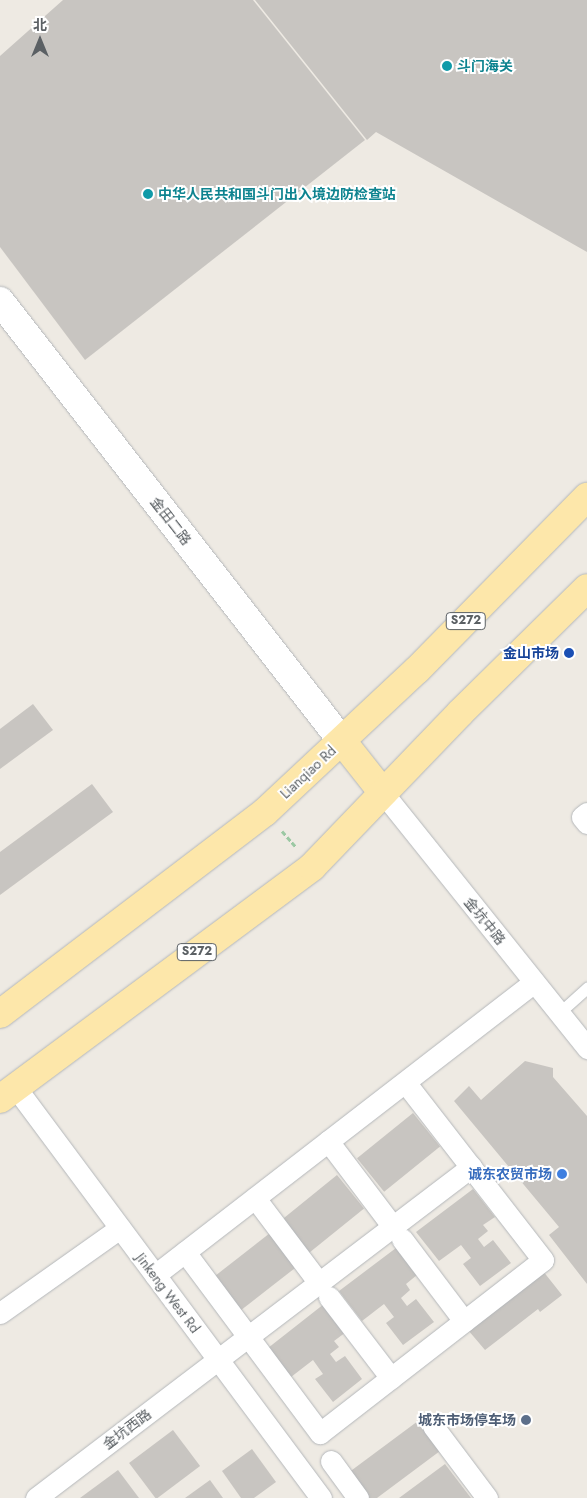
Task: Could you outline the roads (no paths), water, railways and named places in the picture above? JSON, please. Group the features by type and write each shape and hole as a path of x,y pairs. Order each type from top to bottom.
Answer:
{"main road":[{"name":"Lianqiao Rd","path":"0,1014 265,812 418,670 587,497"},
{"name":"S272","path":"8,1093 312,867 460,713 587,588"},
{"path":"342,741 383,793"}],"street":[{"name":"金田二路","path":"0,301 342,741"},
{"name":"金坑中路","path":"383,793 587,1048"},
{"path":"587,813 582,817 587,823"},
{"path":"155,1275 534,982"},
{"path":"185,1252 320,1433 543,1260 405,1082"},
{"name":"Jinkeng West Rd","path":"8,1093 120,1228 321,1498"},
{"path":"328,1142 464,1321"},
{"name":"金坑西路","path":"36,1498 248,1336 324,1290 397,1233 471,1167"},
{"path":"255,1198 391,1378"},
{"path":"0,1313 120,1228"},
{"path":"433,1426 487,1498"},
{"path":"331,1461 358,1498"}],"lane":[{"path":"559,1013 587,988"}],"place":[{"name":"斗门海关","path":"447,66"},
{"name":"中华人民共和国斗门出入境边防检查站","path":"148,194"},
{"name":"金山市场","path":"569,653"},
{"name":"诚东农贸市场","path":"562,1174"},
{"name":"城东市场停车场","path":"526,1420"}]}
